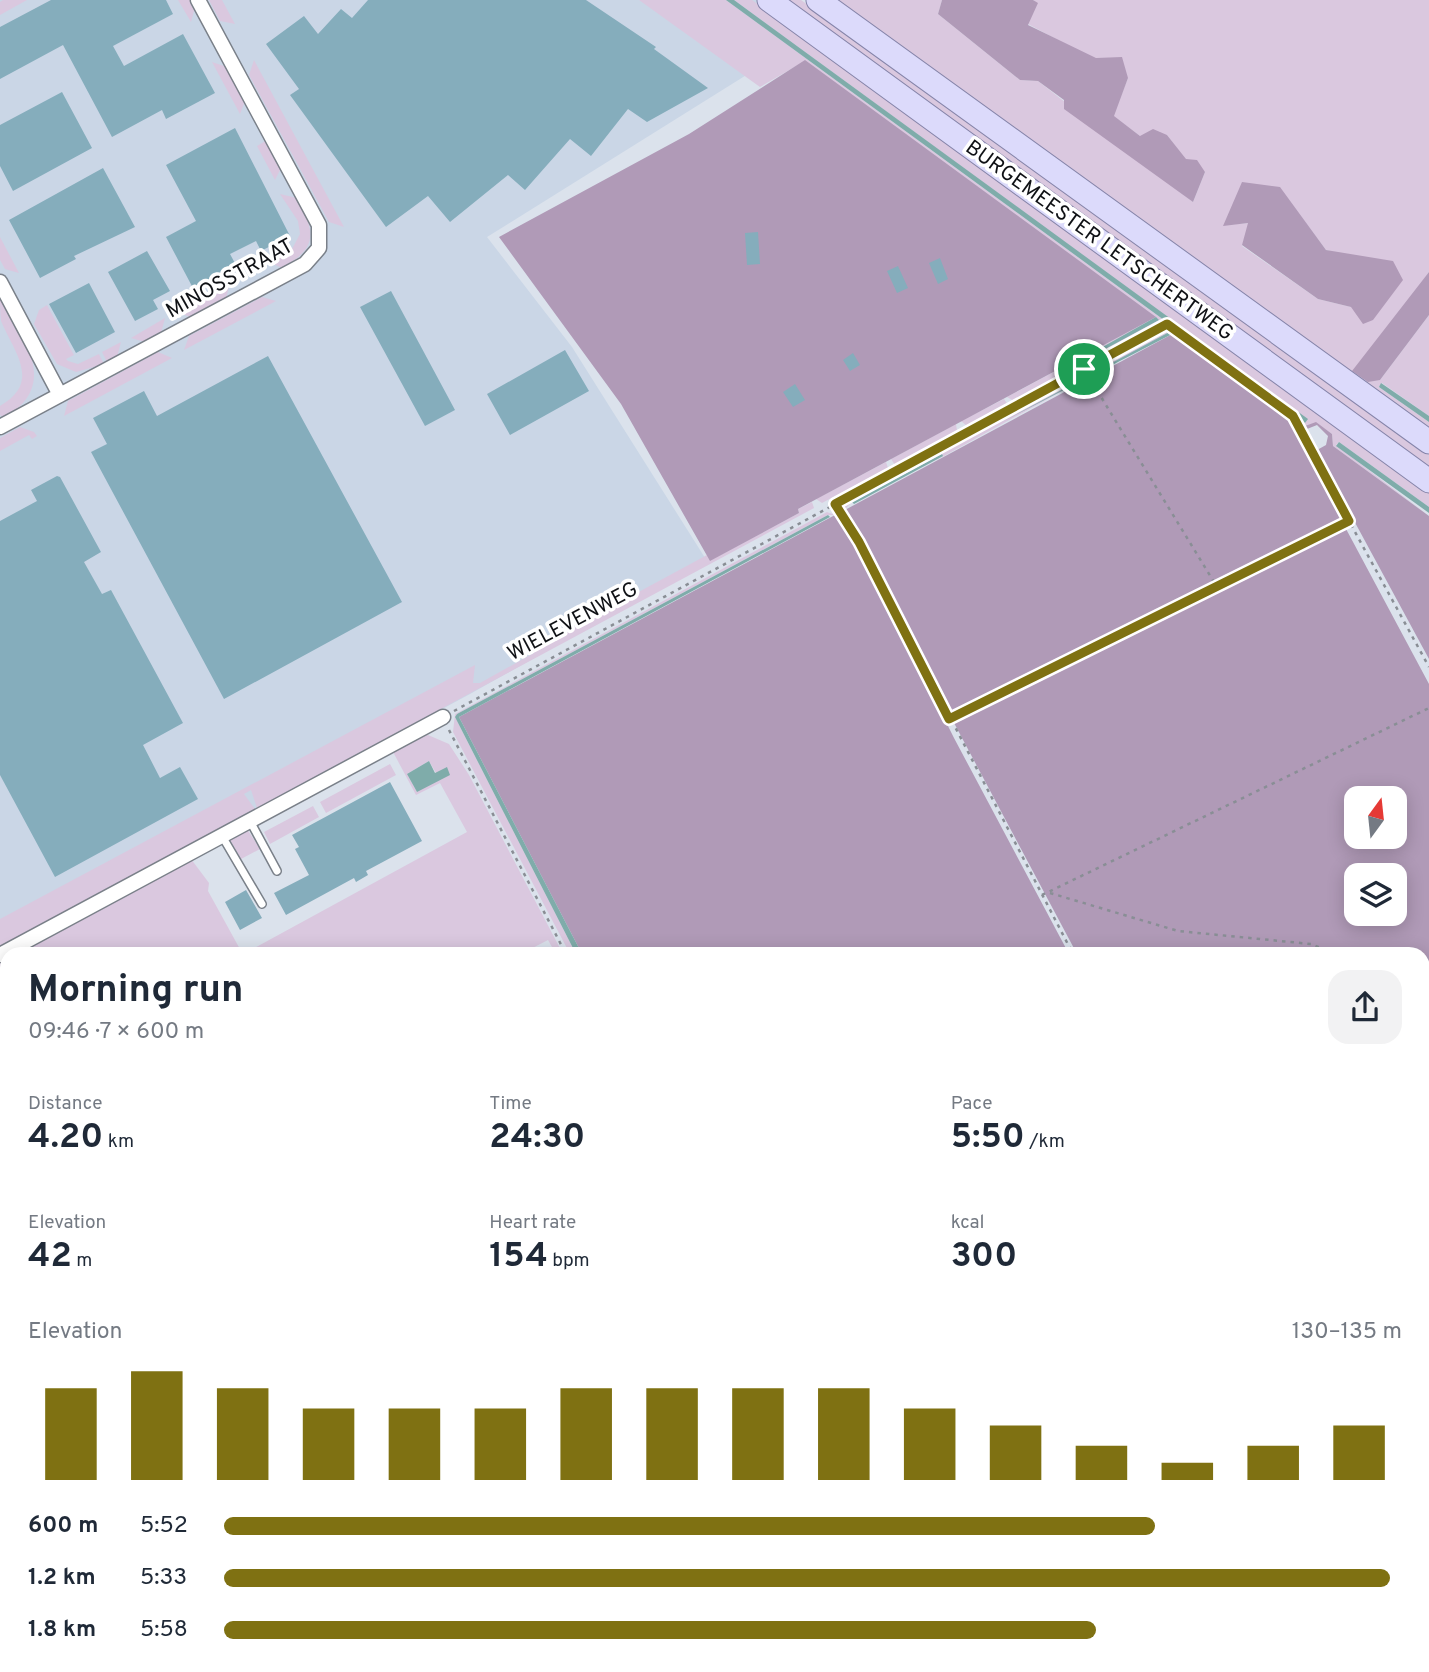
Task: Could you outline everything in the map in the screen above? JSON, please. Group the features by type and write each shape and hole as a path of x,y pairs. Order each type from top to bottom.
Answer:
{"main road":[{"name":"BURGEMEESTER LETSCHERTWEG","path":"768,0 1429,481"},
{"name":"BURGEMEESTER LETSCHERTWEG","path":"818,0 1429,442"}],"street":[{"name":"MINOSSTRAAT","path":"0,427 304,264 318,248 319,225 198,0"},
{"path":"0,282 60,395"},
{"path":"15,947 443,717"}],"lane":[{"path":"250,821 278,871"},
{"path":"222,835 262,904"}],"path":[{"name":"WIELEVENWEG","path":"443,717 1166,325 1293,416 1349,521"},
{"path":"1084,369 1217,587"},
{"path":"835,504 859,542 1069,947"},
{"path":"949,719 1349,521 1429,667"},
{"path":"1042,895 1429,708"},
{"path":"443,717 562,947"},
{"path":"1049,892 1178,931 1311,944 1318,947"}],"shaded area":[{"path":"0,0 790,0 825,26 487,237 572,347 707,561 470,694 0,947"},
{"path":"27,0 0,15 0,2"},
{"path":"178,0 191,0 195,7 191,22"},
{"path":"209,0 222,0 235,24 220,21"},
{"path":"639,0 726,0 1305,423 1307,419 734,0 752,0 1429,493 1429,507 1339,442 1336,445 1429,516 1333,446 1332,434 1316,423 1305,426 1173,330 944,456 852,502 843,511 843,504 1170,328 1162,322 1084,364 1079,358 1155,317 805,61 760,87"},
{"path":"726,0 734,0 1308,419 1305,423"},
{"path":"780,0 801,0 1429,455 1429,473"},
{"path":"831,0 942,0 938,14 1020,80 1038,81 1193,202 1205,172 1186,160 1167,135 1140,136 1113,116 1128,78 1028,24 1037,4 1033,0 1429,0 1429,272 1417,289 1380,380 1429,315 1429,416 1382,383 1379,387 1429,422 1429,435","holes":["1279,187 1326,250 1350,256 1351,307 1318,299 1242,246 1249,223 1224,225"]},
{"path":"942,0 1033,0 1038,3 1028,25 1096,58 1122,57 1128,78 1114,116 1140,136 1153,129 1167,135 1186,159 1197,160 1205,172 1193,202 1064,109 1064,100 1038,81 1020,80 938,14"},
{"path":"254,60 344,227 329,222 249,75"},
{"path":"805,60 1156,317 798,509 799,513 710,561 621,404 499,237 689,134"},
{"path":"212,62 227,67 245,101 240,114"},
{"path":"267,140 281,168 275,180 257,146"},
{"path":"1242,182 1280,187 1326,250 1393,261 1403,280 1373,320 1363,324 1351,307 1318,299 1242,245 1248,223 1223,226"},
{"path":"280,194 297,198 310,230 308,246 282,268 269,262 292,249 300,234 298,221"},
{"path":"0,237 19,273 5,269 0,260"},
{"path":"1429,272 1429,315 1380,380 1368,382 1352,371"},
{"path":"230,283 226,298 191,317 176,312"},
{"path":"0,294 26,343 34,375 31,390 21,405 4,418 0,415 0,406 13,397 20,387 22,377 17,355 1,321"},
{"path":"262,297 276,301 184,350 189,336"},
{"path":"47,305 74,355 66,359 78,364 99,354 104,364 76,372 57,364 34,324 39,310"},
{"path":"1156,317 1159,320 1083,361 1083,358"},
{"path":"165,318 161,333 145,342 131,338"},
{"path":"1173,330 1176,332 1002,422"},
{"path":"1176,332 1305,426 1316,422 1332,434 1333,446 1429,516 1429,659 1352,517 950,715 862,539 843,511","holes":["1317,425 1328,436 1326,445 1317,450 1309,446 1304,439 1307,429"]},
{"path":"121,342 117,357 107,362 102,352"},
{"path":"158,352 172,358 64,416 68,401"},
{"path":"1072,362 1074,369 1014,401 1007,397"},
{"path":"1381,383 1429,416 1429,422 1379,387"},
{"path":"1004,399 1008,405 967,426 961,421"},
{"path":"956,424 957,431 895,465 891,459"},
{"path":"20,427 34,432 37,436 32,439 29,435 0,451 0,438"},
{"path":"1339,442 1429,507 1429,513 1336,446"},
{"path":"942,454 943,456 854,504 852,502"},
{"path":"886,462 888,468 822,503 816,499"},
{"path":"812,502 814,508 257,808 251,790 244,794 255,809 0,946 0,919 475,665 473,683 480,683 534,653 535,648 707,555 711,560 799,513 798,509"},
{"path":"827,512 835,515 828,515 455,717 572,947 566,947 453,732 455,714"},
{"path":"828,515 830,517 459,717 578,947 572,947 455,717"},
{"path":"835,515 861,552 954,738 1065,947 578,947 459,717"},
{"path":"1345,527 1429,684 1429,947 1073,947 953,721"},
{"path":"428,735 449,744 469,775 559,947 552,947 548,940 534,947 256,947 467,832 440,783 416,795 392,750 419,736","holes":["429,761 436,773 446,768 417,792 407,774"]},
{"path":"429,761 435,773 447,767 450,775 417,792 407,774"},
{"path":"390,764 396,775 326,813 320,802"},
{"path":"313,806 319,817 270,844 264,832"},
{"path":"247,829 260,849 241,859 229,838"},
{"path":"191,859 209,883 208,891 239,947 28,947"}],"building":[{"path":"51,0 166,0 173,14 113,46 124,66 183,34 215,93 166,119 162,110 112,137 63,45 0,79 0,27"},
{"path":"368,0 586,0 656,47 654,49 708,88 647,122 628,109 591,156 570,139 525,190 508,175 450,222 428,196 386,227 290,95 299,89 266,44 304,16 318,34 341,9 352,18"},
{"path":"62,92 92,148 13,191 0,166 0,125"},
{"path":"235,128 290,236 261,251 256,241 230,254 237,267 194,290 166,237 196,221 166,165"},
{"path":"103,168 135,227 74,256 76,259 40,278 9,220"},
{"path":"758,232 760,264 747,265 745,233"},
{"path":"147,251 170,291 153,300 158,309 135,321 108,272"},
{"path":"940,258 948,279 938,284 929,263"},
{"path":"898,266 908,288 897,293 887,271"},
{"path":"89,283 115,332 76,353 49,304"},
{"path":"391,291 455,410 425,426 360,307"},
{"path":"565,350 589,391 510,435 487,394"},
{"path":"853,353 860,365 850,371 843,360"},
{"path":"268,356 402,602 224,699 91,452 107,444 93,418 144,391 157,416"},
{"path":"795,384 805,400 793,407 783,392"},
{"path":"57,476 101,552 84,562 102,594 111,590 183,723 143,745 160,778 180,767 198,799 55,877 0,775 0,521 37,501 31,490"},
{"path":"390,782 422,841 366,871 368,875 356,882 354,878 286,915 274,893 309,875 295,849 299,847 292,835"},
{"path":"246,890 262,918 240,930 225,902"}],"route":[{"path":"1167,324 1293,416 1349,521 949,719 859,542 835,504 1084,369 1167,324"}]}
